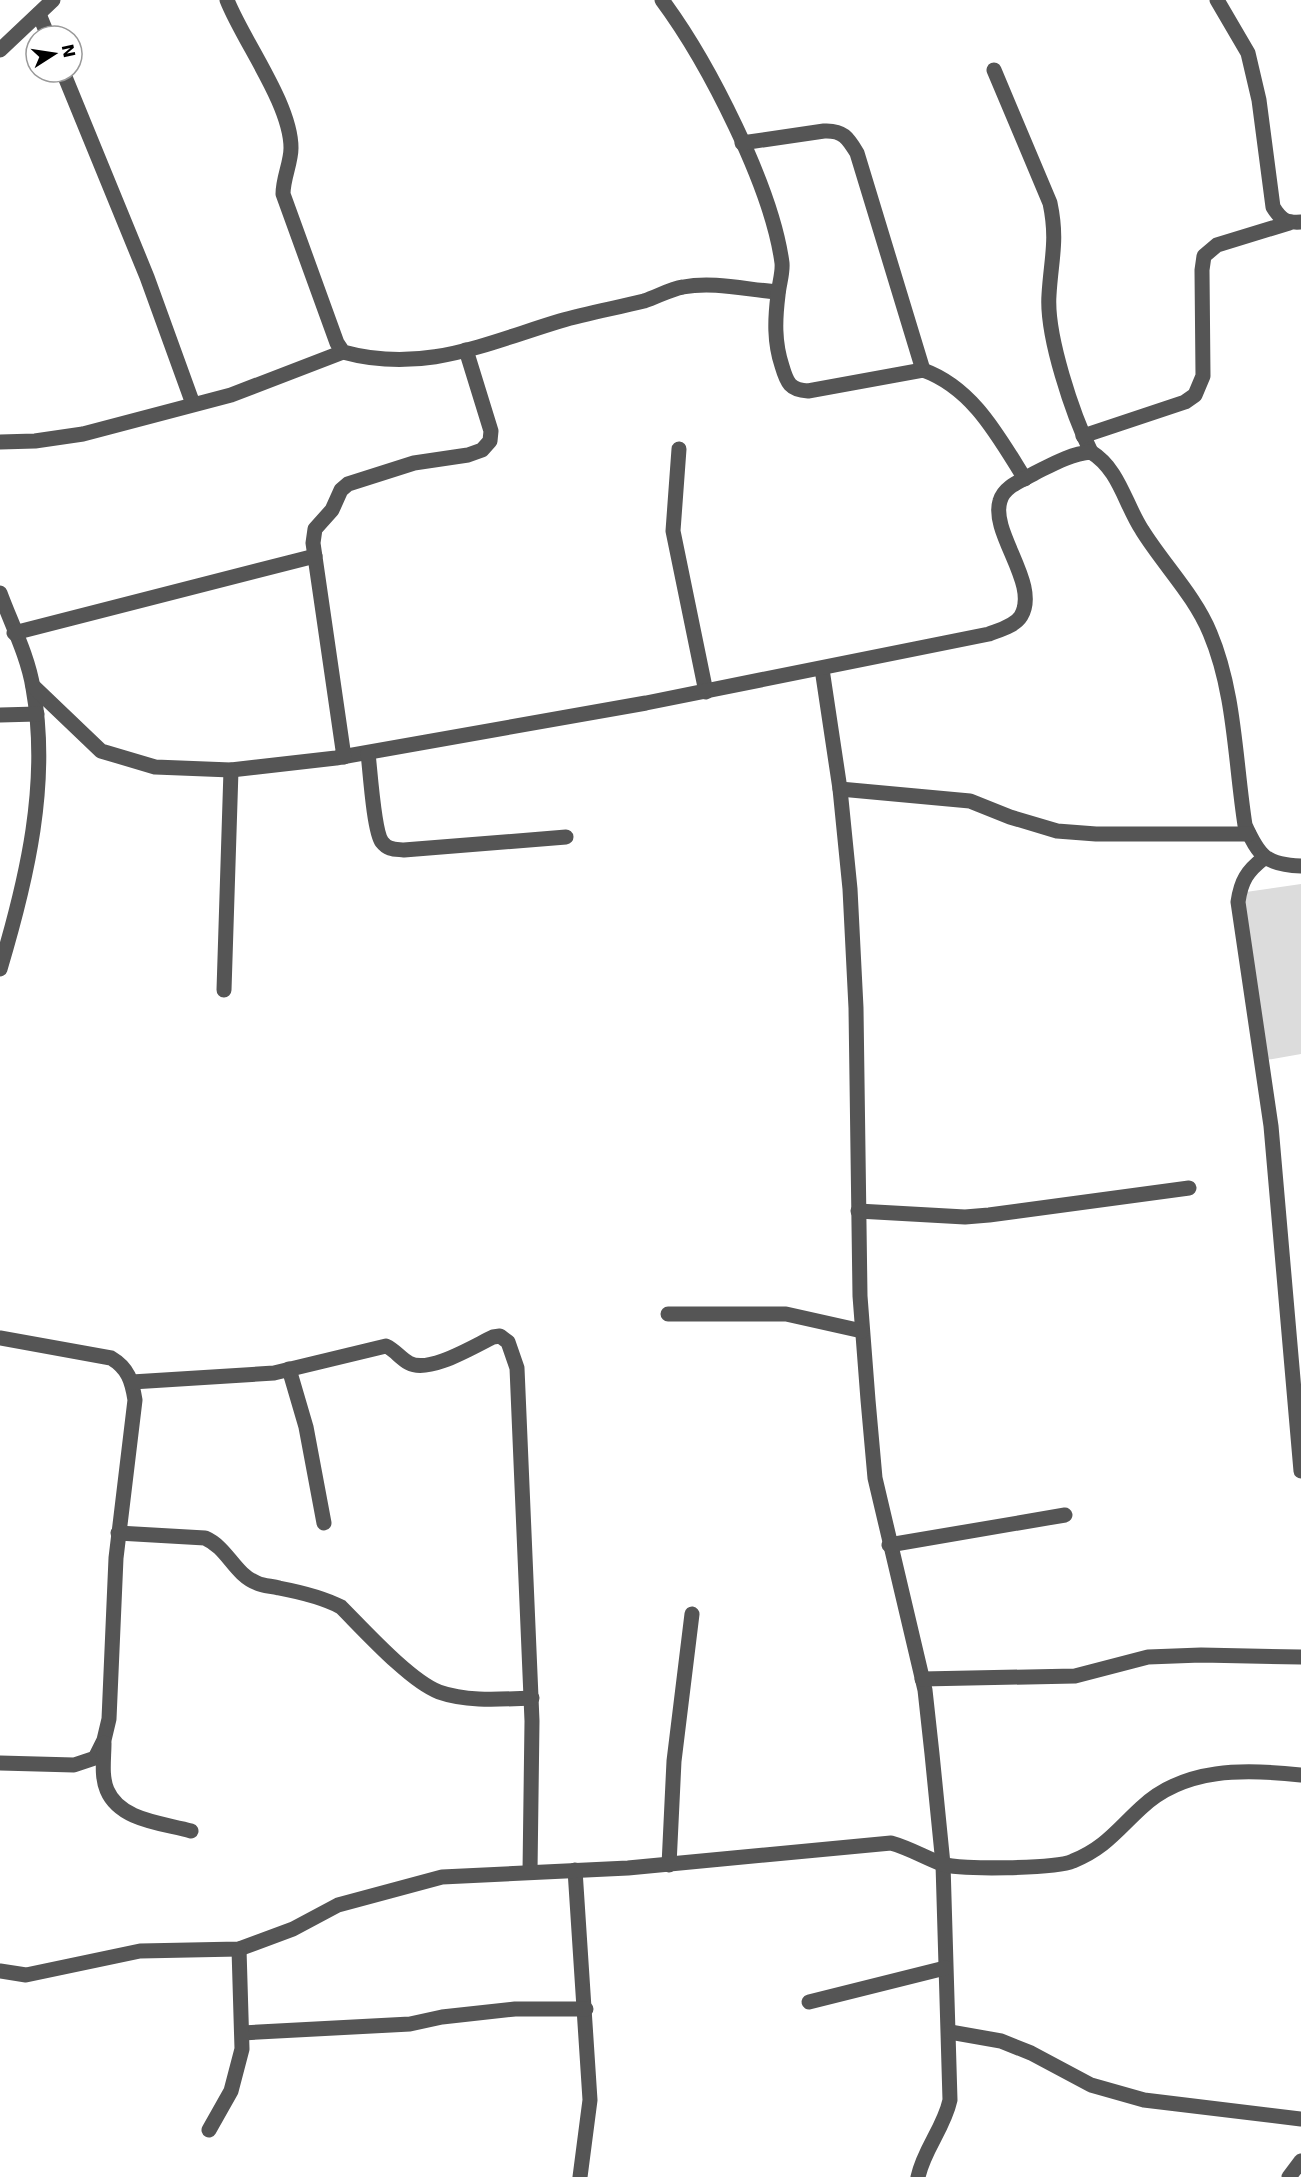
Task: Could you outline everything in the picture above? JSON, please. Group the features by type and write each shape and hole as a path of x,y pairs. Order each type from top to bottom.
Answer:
{"street":[{"path":"0,50 53,0"},
{"path":"226,0 252,45 289,128 291,150 283,179 283,194 337,343 343,352"},
{"path":"662,0 712,83 742,143 776,228 783,266 778,292 776,349 787,384 795,390 808,391 923,370 958,387 984,417 1024,479"},
{"path":"1217,0 1248,53 1259,100 1273,207 1280,218 1295,222"},
{"path":"39,14 43,24"},
{"path":"994,70 1050,203 1054,223 1054,256 1048,296 1050,315 1071,406 1091,452 1101,458 1111,469 1141,529 1209,630 1221,661 1227,688 1245,825 1249,834 1264,858 1274,864 1301,866"},
{"path":"68,84 139,254 193,404"},
{"path":"742,143 837,130 847,136 857,153 923,370"},
{"path":"1083,436 1185,402 1195,395 1203,376 1202,270 1204,256 1217,245 1295,222"},
{"path":"0,441 35,441 83,434 274,380 343,352 394,362 466,350 562,320 646,300 681,287 699,285 778,292"},
{"path":"344,757 315,556 315,529 332,510 341,490 348,484 414,463 468,455 482,450 490,441 487,414 466,350"},
{"path":"679,449 673,531 706,692"},
{"path":"33,686 101,751 155,767 231,771 344,757 706,692 989,634 1010,625 1021,617 1025,601 1023,585 1000,517 999,501 1006,490 1024,479 1065,458 1091,452"},
{"path":"14,633 315,556"},
{"path":"0,593 33,686 39,737 38,797 19,906 0,969"},
{"path":"822,669 840,789 850,889 856,1008 862,1331 875,1478 922,1679 943,1864 946,2007 950,2032 950,2100 947,2115 922,2157 918,2177"},
{"path":"0,715 37,714"},
{"path":"368,753 380,840 388,848 404,850 566,837"},
{"path":"224,990 231,771"},
{"path":"840,789 970,801 1010,817 1057,831 1096,834 1249,834"},
{"path":"1264,858 1249,869 1241,883 1238,902 1271,1125 1297,1392 1301,1470"},
{"path":"858,1212 981,1216 1189,1188"},
{"path":"668,1314 786,1314 862,1331"},
{"path":"132,1382 240,1377 289,1369 386,1346 410,1364 441,1363 494,1337 500,1336 508,1342 517,1368 532,1698 530,1872"},
{"path":"0,1338 111,1358 122,1365 132,1382 135,1400 118,1533 109,1719 104,1740 95,1758 74,1765 0,1763"},
{"path":"289,1369 306,1427 324,1523"},
{"path":"889,1545 1065,1515"},
{"path":"118,1533 205,1538 224,1549 244,1575 257,1583 329,1600 341,1607 411,1673 437,1691 451,1695 490,1699 532,1698"},
{"path":"669,1865 674,1761 692,1614"},
{"path":"922,1679 1076,1676 1149,1657 1201,1655 1301,1657"},
{"path":"104,1740 104,1778 113,1801 136,1816 191,1831"},
{"path":"0,1971 26,1975 140,1951 239,1949 293,1929 338,1905 442,1876 669,1865 891,1843 914,1849 943,1864 1042,1869 1072,1862 1108,1842 1142,1806 1175,1783 1228,1772 1258,1771 1301,1775"},
{"path":"575,1870 586,2009 590,2100 579,2177"},
{"path":"209,2130 237,2075 242,2049 239,1949"},
{"path":"809,2002 945,1968"},
{"path":"242,2033 410,2024 442,2017 514,2009 586,2009"},
{"path":"950,2032 1001,2041 1031,2053 1091,2085 1136,2098 1301,2119"},
{"path":"1288,2177 1301,2161"}],"shaded area":[{"path":"1301,884 1301,1054 1261,1061 1239,893"}]}
